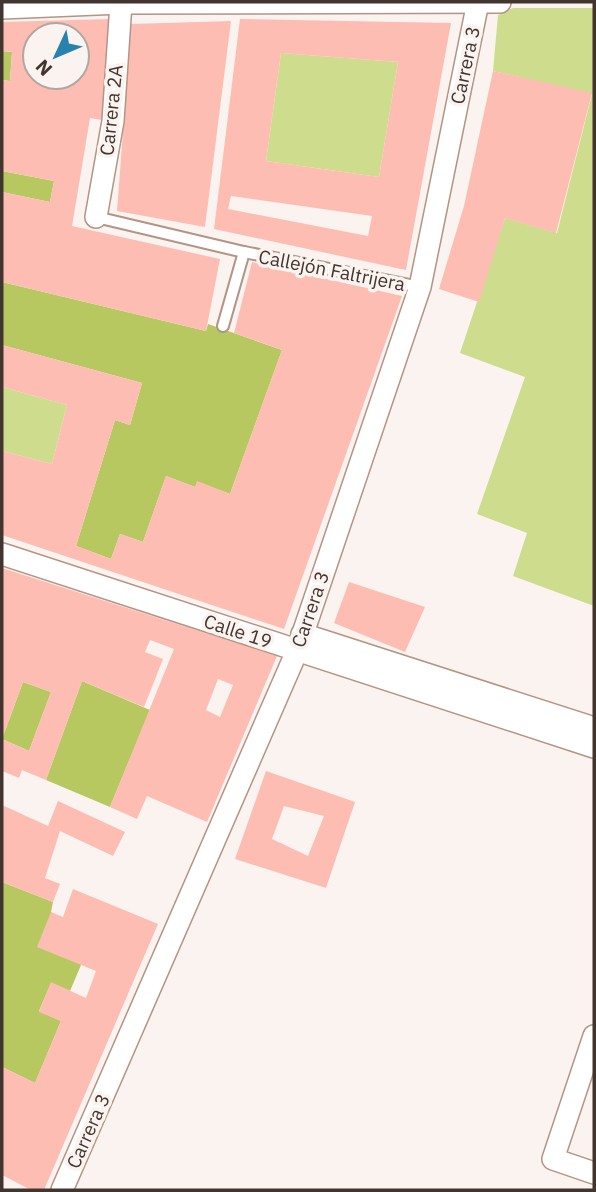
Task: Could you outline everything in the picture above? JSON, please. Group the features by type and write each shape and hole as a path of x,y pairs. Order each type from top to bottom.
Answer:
{"street":[{"name":"Carrera 3","path":"62,1190 299,642 420,287 478,2"},
{"path":"2,9 121,4 500,2"},
{"name":"Carrera 2A","path":"96,217 113,121 121,4"},
{"name":"Calle 19","path":"2,554 594,727"},
{"name":"Calle 19","path":"299,642 594,747"},
{"path":"594,1036 553,1159 594,1173"}],"lane":[{"name":"Callejón Faltrijera","path":"96,217 244,252 420,287"},
{"name":"Callejón Faltrijera","path":"223,326 244,252"}],"green space":[{"path":"513,8 594,8 594,606 513,576 527,533 477,514 525,377 460,353 505,218 557,233 592,94 493,71 498,15"},
{"path":"2,51 12,52 10,81 2,80"},
{"path":"281,53 398,62 379,177 266,161"},
{"path":"2,171 54,181 50,202 2,192"},
{"path":"2,282 206,331 208,324 282,350 230,494 198,482 195,487 166,476 143,542 120,534 111,559 76,546 115,420 130,425 142,383 2,345"},
{"path":"2,387 67,405 52,464 2,451"},
{"path":"82,681 150,710 110,807 46,780"},
{"path":"23,682 51,692 29,751 2,739"},
{"path":"2,882 53,902 51,912 81,965 70,991 51,983 39,1011 61,1021 35,1083 2,1067"}],"building":[{"path":"110,19 102,120 90,118 72,226 220,259 206,331 2,282 2,192 50,202 54,181 2,171 2,80 10,81 12,52 2,51 2,22 21,21 21,91 91,91 91,21 38,21"},
{"path":"240,19 451,23 406,270 214,229","holes":["281,53 398,62 379,177 266,161","231,196 372,216 368,236 228,209"]},
{"path":"231,21 205,227 117,211 131,24"},
{"path":"493,71 592,93 556,233 505,218 479,302 439,289 464,206"},
{"path":"252,262 402,296 284,629 2,535 2,451 52,464 67,405 2,387 2,345 142,383 130,425 115,420 76,546 111,559 120,534 143,542 166,476 195,487 197,481 230,494 282,350 234,333"},
{"path":"2,568 277,656 207,822 147,796 137,819 110,807 174,649 150,640 145,652 163,659 144,707 82,681 46,780 22,770 19,778 2,771","holes":["218,679 233,685 220,717 206,710","23,682 51,692 29,751 2,739"]},
{"path":"349,582 425,607 405,652 334,623"},
{"path":"266,771 355,802 326,888 235,859","holes":["284,806 324,816 308,856 272,839"]},
{"path":"58,801 125,832 113,856 60,831 45,878 60,884 53,902 2,882 2,805 48,826"},
{"path":"73,889 158,924 44,1190 31,1190 2,1175 2,1067 35,1083 61,1021 39,1012 51,982 86,998 96,971 37,947 51,912 63,917"}]}
